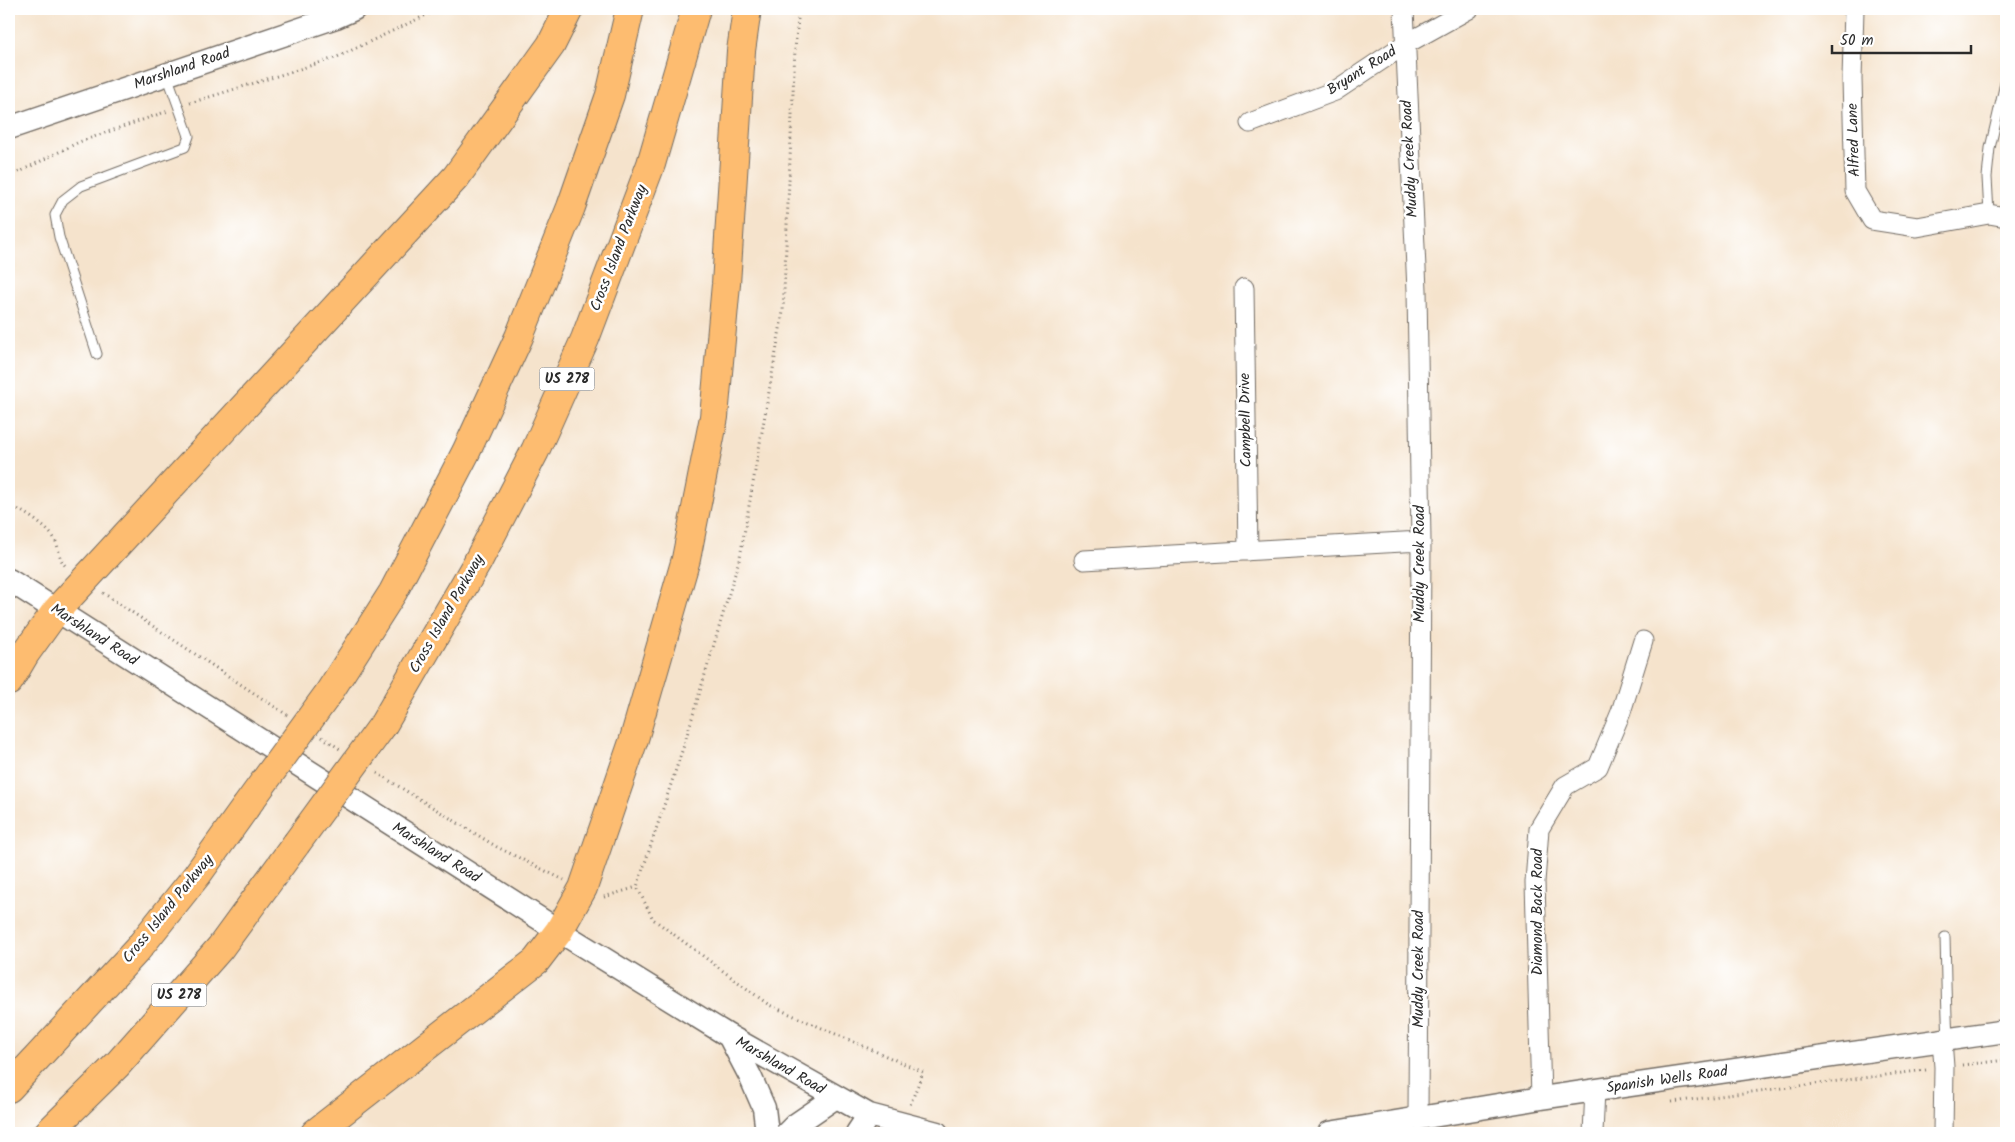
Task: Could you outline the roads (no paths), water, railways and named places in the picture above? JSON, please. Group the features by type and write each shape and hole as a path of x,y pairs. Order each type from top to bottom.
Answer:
{"highway":[{"path":"9,681 25,654 56,611 456,177 551,45 569,9"},
{"name":"Cross Island Parkway","path":"9,1088 137,950 198,875 328,694 393,592 466,452 519,337 571,207 610,95 630,9"},
{"name":"Cross Island Parkway","path":"48,1133 117,1065 220,948 383,726 477,563 535,451 585,339 651,164 696,9"},
{"path":"315,1133 536,961 559,931 583,888 634,739 686,559 714,417 726,284 741,51 747,9"}],"street":[{"name":"Marshland Road","path":"9,128 336,17 354,9"},
{"name":"Muddy Creek Road","path":"1404,9 1404,45 1417,290 1421,540 1418,1119"},
{"name":"Bryant Road","path":"1250,123 1335,91 1404,45 1469,9"},
{"name":"Alfred Lane","path":"1854,9 1852,79 1855,190 1872,220 1918,227 1997,215"},
{"name":"Campbell Drive","path":"1244,288 1248,551"},
{"path":"1084,560 1421,540"},
{"name":"Marshland Road","path":"9,580 559,931 729,1036 836,1097 863,1124"},
{"name":"Diamond Back Road","path":"1541,1098 1535,882 1539,829 1565,786 1598,767 1621,712 1643,641"},
{"name":"Spanish Wells Road","path":"1329,1133 1541,1098 2006,1031"},
{"path":"729,1036 764,1108 767,1133"},
{"path":"1943,1133 1945,1039"},
{"path":"1593,1133 1595,1090"},
{"path":"787,1133 795,1125 836,1097"},
{"path":"863,1124 903,1124 936,1133"}],"lane":[{"path":"97,354 59,237 56,215 63,200 81,186 185,147 189,136 166,74"},
{"path":"1997,215 1987,177 1990,148 2006,79"},
{"path":"1944,936 1946,976 1945,1039"}]}
